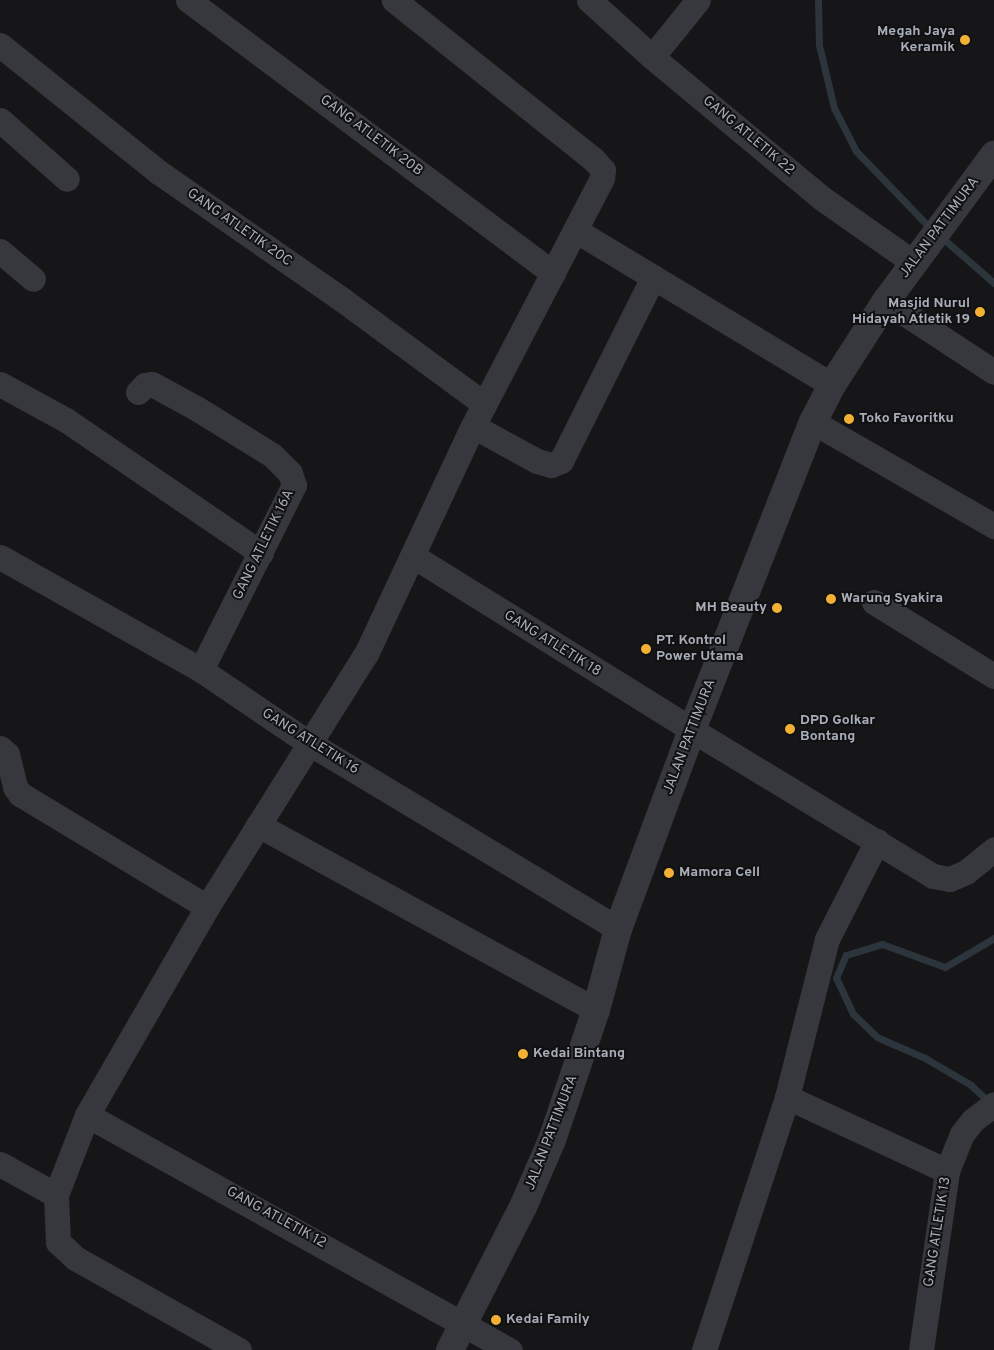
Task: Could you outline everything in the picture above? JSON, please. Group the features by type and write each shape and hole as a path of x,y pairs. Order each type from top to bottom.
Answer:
{"street":[{"name":"GANG ATLETIK 20B","path":"188,0 553,273"},
{"path":"239,1350 75,1258 58,1242 56,1195 88,1115 207,907 366,654 484,404 575,230 601,186 603,170 593,159 394,0"},
{"name":"GANG ATLETIK 22","path":"589,0 652,57 823,199 928,245"},
{"path":"652,57 696,1"},
{"name":"GANG ATLETIK 20C","path":"0,45 160,173 344,300 484,404"},
{"path":"0,120 67,179"},
{"name":"JALAN PATTIMURA","path":"450,1350 536,1178 596,1010 618,929 692,730 813,422 832,385 886,301 992,161"},
{"path":"575,230 832,385"},
{"path":"0,251 33,279"},
{"path":"473,426 538,461 550,465 561,461 653,277"},
{"path":"886,301 994,372"},
{"path":"0,384 66,420 261,553"},
{"name":"GANG ATLETIK 16A","path":"138,392 145,385 159,386 272,455 290,473 294,485 201,670"},
{"path":"813,422 994,526"},
{"name":"GANG ATLETIK 18","path":"413,556 692,730 933,876 942,878 966,872 994,850"},
{"name":"GANG ATLETIK 16","path":"0,558 201,670 309,743 618,929"},
{"path":"874,602 994,676"},
{"path":"0,748 7,754 15,787 20,794 207,907"},
{"path":"258,825 596,1010"},
{"path":"704,1350 787,1097 827,939 877,841"},
{"path":"787,1097 947,1171"},
{"name":"GANG ATLETIK 13","path":"921,1350 947,1171 962,1134 973,1120 994,1104"},
{"name":"GANG ATLETIK 12","path":"88,1115 464,1322 510,1350"},
{"path":"0,1164 56,1195"}],"waterway":[{"path":"818,0 819,45 834,108 856,151 931,229"},
{"path":"940,236 994,283"},
{"path":"989,1102 971,1085 925,1058 877,1037 853,1014 836,978 846,955 882,944 945,967 994,938"}],"place":[{"name":"Megah Jaya Keramik","path":"965,40"},
{"name":"Masjid Nurul Hidayah Atletik 19","path":"980,312"},
{"name":"Toko Favoritku","path":"849,419"},
{"name":"Warung Syakira","path":"831,599"},
{"name":"MH Beauty","path":"777,608"},
{"name":"PT. Kontrol Power Utama","path":"646,649"},
{"name":"DPD Golkar Bontang","path":"790,729"},
{"name":"Mamora Cell","path":"669,873"},
{"name":"Kedai Bintang","path":"523,1054"},
{"name":"Kedai Family","path":"496,1320"}]}
